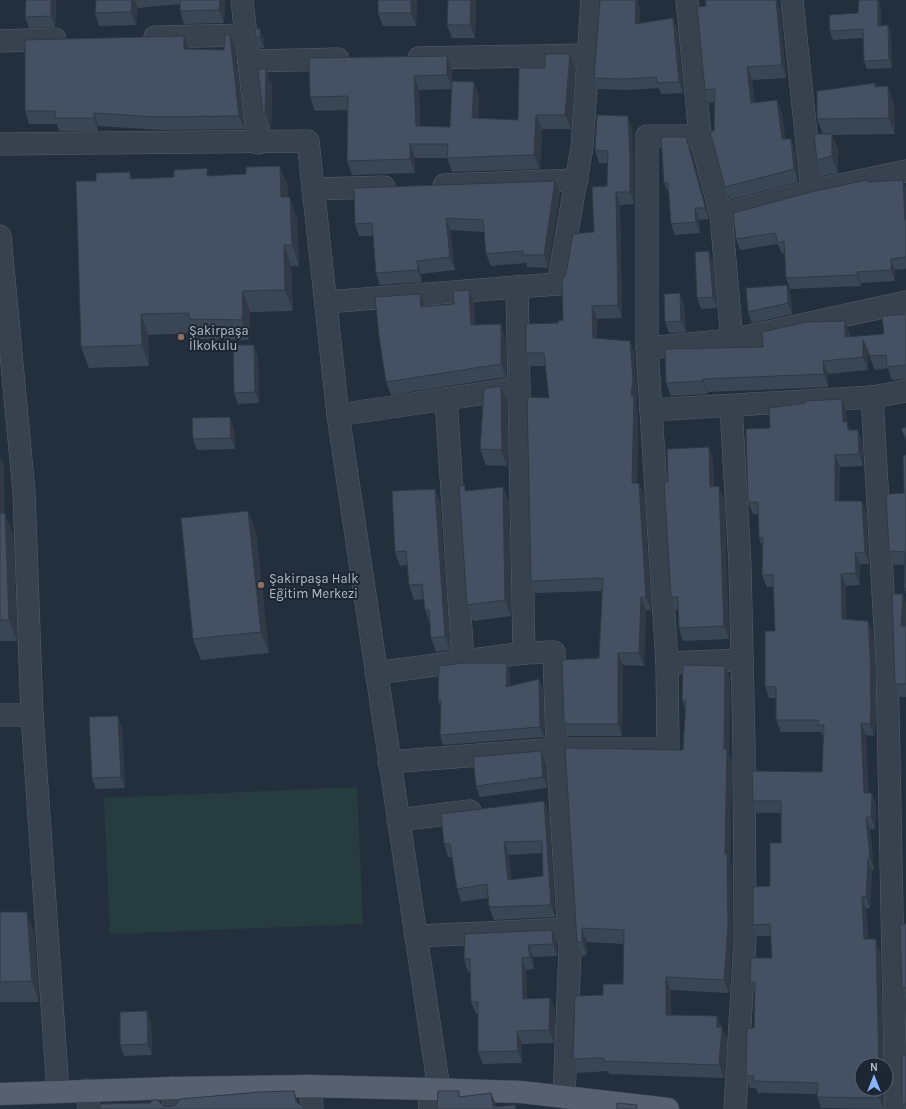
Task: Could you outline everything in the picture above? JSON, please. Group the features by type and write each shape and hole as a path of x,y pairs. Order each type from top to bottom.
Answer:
{"main road":[{"path":"0,1094 58,1091 88,1100 173,1098 310,1086 432,1096 521,1092 657,1108"}],"street":[{"path":"242,0 258,143"},
{"path":"326,302 558,284 582,147 587,55 592,0"},
{"path":"687,0 700,136 721,215 732,340"},
{"path":"792,0 812,191"},
{"path":"135,38 246,35"},
{"path":"0,41 71,39"},
{"path":"398,58 587,55"},
{"path":"249,61 359,59"},
{"path":"389,762 557,749 668,749 667,662 647,348 647,136 700,136"},
{"path":"0,144 258,143 308,141 338,415 416,936 432,1096"},
{"path":"721,215 812,191 906,171"},
{"path":"425,185 577,180"},
{"path":"313,190 401,186"},
{"path":"0,236 24,492 32,715 58,1091"},
{"path":"517,286 524,653"},
{"path":"647,348 732,340 906,302"},
{"path":"338,415 519,388"},
{"path":"651,410 872,397 906,392"},
{"path":"872,397 887,662 896,1109"},
{"path":"446,399 462,661"},
{"path":"731,406 740,565 745,939 735,1109"},
{"path":"376,674 524,653 554,652 557,749 570,950 564,1097"},
{"path":"667,662 742,660"},
{"path":"0,716 32,715"},
{"path":"537,802 560,799"},
{"path":"398,820 491,808"},
{"path":"416,936 569,929"},
{"path":"310,1086 312,1109"}],"green space":[{"path":"357,787 363,924 110,934 104,798"}],"building":[{"path":"26,0 51,0 51,16 25,17"},
{"path":"96,0 132,0 131,12 95,13"},
{"path":"180,0 220,0 219,10 180,11"},
{"path":"378,0 411,0 411,13 378,13"},
{"path":"448,0 471,0 470,25 447,25"},
{"path":"600,0 636,0 635,24 673,18 679,82 657,83 656,77 623,79 594,78"},
{"path":"705,0 776,0 782,65 747,67 751,103 777,100 782,139 791,139 794,169 725,187 710,131 714,131 715,89 705,90 697,7 706,6"},
{"path":"859,0 878,0 878,26 888,25 889,60 864,61 863,29 830,31 829,15 858,13"},
{"path":"255,29 260,29 260,37 256,37"},
{"path":"225,35 230,35 239,116 156,117 94,113 94,118 55,118 55,111 25,111 25,40 184,36 184,49 224,50"},
{"path":"545,54 570,54 565,115 536,115 534,155 447,158 448,144 410,144 410,159 347,161 348,96 310,97 309,58 447,56 447,75 414,76 416,126 450,127 452,81 474,82 472,118 518,120 519,68 545,68"},
{"path":"258,69 266,69 265,113 263,113"},
{"path":"875,83 875,87 888,86 889,118 817,119 817,91"},
{"path":"597,115 628,116 630,192 616,192 618,305 592,306 593,338 630,341 633,380 631,396 634,396 632,483 639,483 646,597 641,597 639,653 618,653 618,724 564,724 562,660 599,658 603,578 531,581 527,397 549,398 544,353 526,353 526,324 558,323 558,321 563,320 562,280 566,273 573,234 594,232 592,187 607,186 608,151 595,150"},
{"path":"814,134 832,134 832,156 817,160"},
{"path":"661,137 686,137 705,206 705,208 695,208 696,222 671,224 668,183 664,183"},
{"path":"280,166 281,197 290,197 292,245 284,245 285,290 243,291 242,320 189,319 189,313 141,314 142,345 81,347 76,181 96,181 96,173 130,172 130,179 174,177 174,170 207,168 207,176 246,174 246,167"},
{"path":"867,180 868,182 903,180 906,220 906,257 891,259 891,270 857,272 857,275 786,278 784,241 778,243 775,233 736,239 733,213 811,192"},
{"path":"555,181 544,255 522,255 523,251 486,254 483,220 446,218 450,257 417,261 418,270 376,273 372,223 355,224 354,188"},
{"path":"709,251 713,297 697,298 695,252"},
{"path":"787,285 788,303 748,312 746,288"},
{"path":"469,290 471,325 501,324 501,364 386,382 375,297 420,294 421,307 454,304 453,291"},
{"path":"680,293 681,321 665,322 664,294"},
{"path":"906,314 906,365 887,367 886,355 870,356 863,340 863,357 823,361 824,374 703,379 703,381 666,383 665,349 763,347 762,332 806,322 845,321 845,337 884,334 882,316"},
{"path":"233,345 254,345 255,392 234,393"},
{"path":"501,386 502,450 480,449 484,389"},
{"path":"842,399 843,422 847,422 848,430 858,430 859,454 835,455 835,501 862,501 865,552 855,553 856,573 841,574 842,619 868,621 870,651 870,724 861,723 864,793 872,793 871,817 866,817 870,858 868,858 866,897 862,896 864,939 876,939 879,1057 854,1057 854,1097 879,1098 817,1097 818,1083 753,1081 754,1076 746,1076 747,1028 754,1028 755,983 750,982 751,958 772,958 770,924 753,925 753,887 770,886 770,843 781,843 781,801 753,801 752,771 822,772 824,725 818,725 818,720 776,720 776,687 765,686 765,631 775,631 773,575 762,575 763,538 759,538 758,502 748,502 746,429 770,428 769,408 805,403 805,401"},
{"path":"230,417 231,438 193,439 192,418"},
{"path":"906,427 906,440 901,429"},
{"path":"709,447 710,487 719,486 724,626 679,628 678,597 671,597 664,482 668,482 667,449"},
{"path":"903,455 906,455 906,589 904,588 905,552 889,551 886,494 904,493"},
{"path":"465,485 465,491 503,487 505,600 467,605 459,486"},
{"path":"435,489 445,636 431,638 429,610 425,610 422,584 409,585 406,551 395,552 392,491"},
{"path":"248,511 261,632 193,639 181,518"},
{"path":"0,513 5,513 9,620 0,620"},
{"path":"892,594 903,594 901,626 906,626 906,684 895,684"},
{"path":"463,663 507,663 506,687 539,679 540,727 440,735 441,701 438,700 439,666"},
{"path":"683,665 725,666 724,749 727,749 725,854 727,854 728,925 724,980 666,977 666,1015 717,1016 717,1027 722,1027 719,1065 604,1061 604,1058 573,1059 575,996 603,995 603,984 623,984 624,930 582,928 582,942 577,942 565,748 683,750 686,700 682,700"},
{"path":"118,716 121,777 92,778 89,717"},
{"path":"541,751 543,777 476,786 473,757"},
{"path":"544,801 551,905 489,907 487,884 457,889 450,844 444,844 441,814","holes":["542,841 543,876 508,880 504,842"]},
{"path":"0,912 27,912 32,981 0,982"},
{"path":"900,924 906,924 906,988 902,988"},
{"path":"552,930 553,944 528,945 530,957 522,958 523,999 550,998 549,1030 517,1031 518,1051 478,1052 478,1002 471,1002 470,959 464,959 465,934"},
{"path":"147,1011 148,1044 120,1045 120,1012"},
{"path":"902,1055 906,1055 906,1104 902,1104"},
{"path":"294,1091 296,1102 304,1107 304,1109 100,1109 100,1104 151,1103 151,1100 158,1100 163,1106 170,1107 176,1105 180,1099 260,1092"},
{"path":"438,1091 459,1091 459,1097 491,1093 493,1107 515,1105 516,1109 437,1109"},
{"path":"617,1103 637,1105 637,1109 617,1109"}],"place":[{"name":"Şakirpaşa İlkokulu","path":"181,337"},
{"name":"Şakirpaşa Halk Eğitim Merkezi","path":"261,585"}]}
